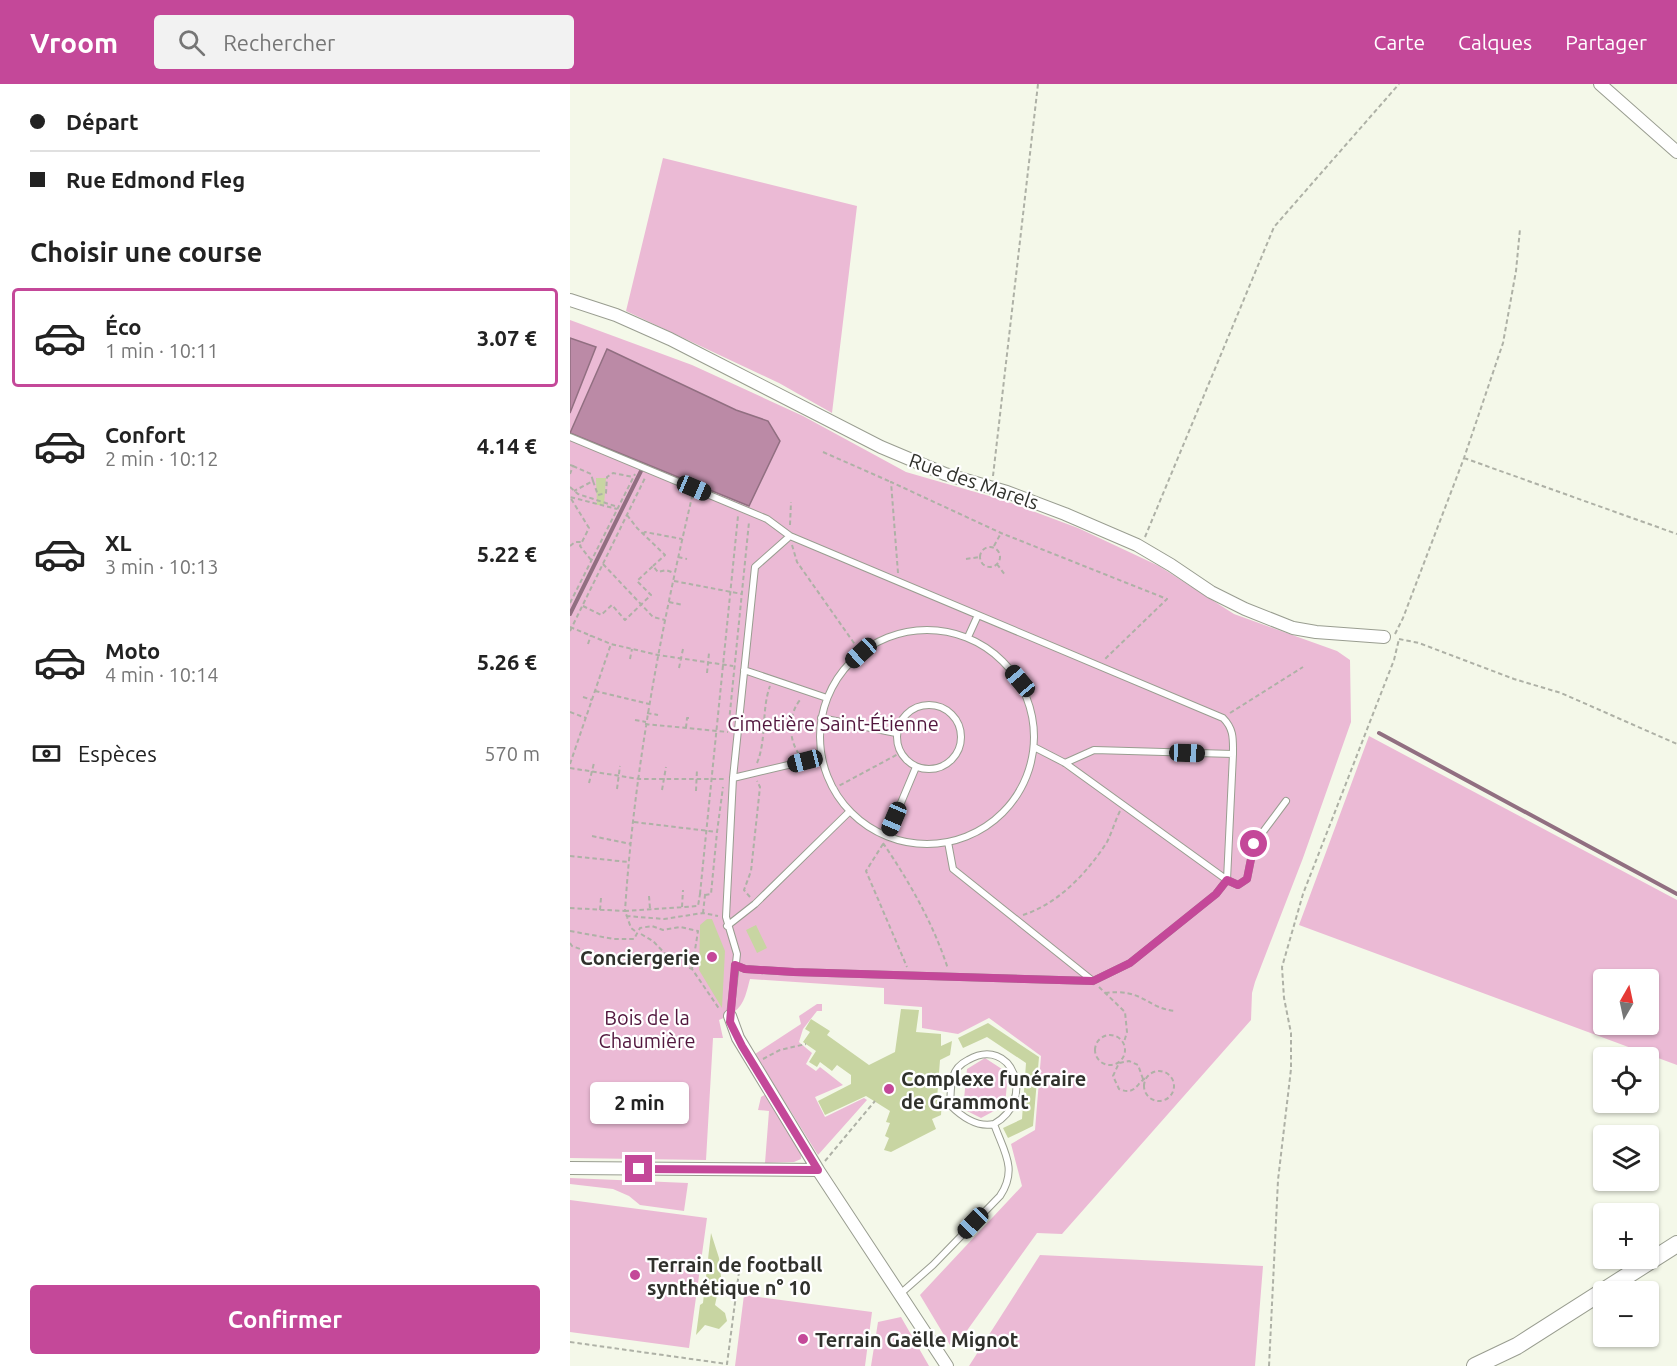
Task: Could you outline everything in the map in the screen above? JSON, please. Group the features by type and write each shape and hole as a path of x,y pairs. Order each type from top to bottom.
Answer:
{"street":[{"path":"1600,84 1677,152"},
{"name":"Rue des Marels","path":"570,300 616,315 670,339 881,447 945,474 1065,514 1140,547 1171,564 1211,592 1268,619 1316,632 1384,637"},
{"path":"730,1016 738,1038 818,1170 948,1366"},
{"path":"570,1168 818,1170"},
{"path":"1475,1366 1517,1346 1677,1244"}],"lane":[{"path":"570,437 766,519 790,536 1223,718 1230,726 1233,736 1233,754 1227,880 1216,894 1130,963 1093,981 784,971 745,969 735,965"},
{"path":"730,1016 738,954 726,917 733,778 755,567 790,536"},
{"path":"968,637 978,615"},
{"path":"935,629 968,637 998,655 1020,681 1032,713 1035,747 1026,780 1007,809 980,830 948,842 917,843 887,836 867,826 850,811 833,789 822,757 821,718 827,698 844,669 861,653 869,646 901,632 935,629"},
{"path":"744,670 827,698"},
{"path":"936,706 944,709 957,721 961,738 956,755 942,767 925,770 916,767 900,753 896,733 903,717 918,707 936,706"},
{"path":"821,718 896,733"},
{"path":"1035,747 1065,763 1227,880 1238,885 1247,879 1254,844 1286,801"},
{"path":"1065,763 1094,750 1233,754"},
{"path":"733,778 822,757"},
{"path":"887,836 916,767"},
{"path":"728,926 755,904 850,811"},
{"path":"948,842 953,869 1093,981"},
{"path":"987,1054 998,1056 1016,1076 1014,1107 1005,1118 994,1124 984,1127 974,1123 950,1105 952,1078 956,1069 972,1057 987,1054"},
{"path":"900,1294 933,1265 1000,1196 1009,1183 1010,1166 994,1124"}],"path":[{"path":"991,488 1038,84"},
{"path":"1140,547 1275,228 1399,84"},
{"path":"1520,229 1516,271 1503,343 1464,458 1403,618 1392,638 1419,644 1514,679 1561,693 1677,744"},
{"path":"823,452 1001,533 1167,599 1098,666"},
{"path":"1464,458 1677,534"},
{"path":"570,474 572,466 591,474 598,495 606,493 607,477 613,473 633,477"},
{"path":"570,603 639,466"},
{"path":"649,470 571,628 611,644 744,670"},
{"path":"574,491 593,481"},
{"path":"891,482 899,582"},
{"path":"570,487 578,494 617,508"},
{"path":"635,931 625,911 628,862 647,713 694,488"},
{"path":"570,497 617,508"},
{"path":"570,497 589,528 580,546 591,560"},
{"path":"791,502 790,536 797,562 861,653"},
{"path":"570,908 625,911 698,906 739,507"},
{"path":"734,667 748,525 752,513"},
{"path":"582,606 601,615 612,605 625,620 651,595 638,580 665,555 642,534 627,515"},
{"path":"642,534 645,532 682,539"},
{"path":"994,547 1001,533"},
{"path":"570,546 575,542 583,542"},
{"path":"980,557 984,548 994,547"},
{"path":"980,557 984,565 991,567 997,564 1000,555 994,547"},
{"path":"678,557 687,559"},
{"path":"966,559 980,557"},
{"path":"603,564 653,617 665,620"},
{"path":"997,564 1005,575"},
{"path":"653,566 658,572 666,570 675,573"},
{"path":"673,581 742,594"},
{"path":"669,602 683,605"},
{"path":"588,644 591,635"},
{"path":"1269,1366 1278,1180 1291,1069 1291,1034 1284,998 1282,967 1303,894 1394,660 1399,639"},
{"path":"611,644 570,766 639,780 733,778"},
{"path":"630,658 632,649"},
{"path":"679,668 683,649"},
{"path":"707,673 709,653"},
{"path":"1223,718 1303,667"},
{"path":"755,904 744,890 751,871 760,788 752,774 761,752 766,695 772,679"},
{"path":"595,691 649,704"},
{"path":"805,761 790,740 794,706 807,691"},
{"path":"583,697 592,700"},
{"path":"570,712 586,718"},
{"path":"647,713 658,715"},
{"path":"686,728 687,718 689,718"},
{"path":"635,720 728,732"},
{"path":"833,789 900,753"},
{"path":"589,783 594,763"},
{"path":"617,789 620,766"},
{"path":"662,790 666,767"},
{"path":"696,791 697,770"},
{"path":"700,894 711,894 724,778"},
{"path":"1014,918 1033,912 1069,889 1107,841 1122,804"},
{"path":"633,822 717,832"},
{"path":"592,836 631,844"},
{"path":"887,836 866,871 911,975"},
{"path":"883,843 900,869 942,951 950,976"},
{"path":"570,856 628,862"},
{"path":"682,907 683,890"},
{"path":"703,913 705,894"},
{"path":"649,896 650,909"},
{"path":"600,910 601,898"},
{"path":"626,916 664,919 703,913 726,917"},
{"path":"571,932 614,939 634,939 640,928 652,926 663,930 680,927 698,931 692,969"},
{"path":"641,934 653,941 672,961"},
{"path":"570,943 572,946 591,953 672,961 692,969 717,1007 730,1016"},
{"path":"693,962 699,963"},
{"path":"1093,981 1125,1012 1127,1032 1124,1042 1125,1053 1113,1076 1119,1089 1134,1090 1143,1079 1155,1071 1170,1075 1174,1084 1173,1094 1160,1101 1151,1099 1145,1091 1147,1077"},
{"path":"1106,993 1119,991 1137,994 1156,1006 1176,1011"},
{"path":"1124,1042 1116,1036 1106,1035 1098,1041 1095,1050 1098,1059 1106,1065 1122,1061 1138,1065 1143,1079"},
{"path":"755,1067 759,1061 780,1050 806,1044"},
{"path":"818,1170 875,1101"},
{"path":"570,1342 726,1365 740,1264"}],"green space":[{"path":"663,158 857,206 832,413 779,383 626,311"},
{"name":"Cimetière Saint-Étienne","path":"570,320 692,365 803,416 906,472 1003,500 1078,528 1159,566 1234,614 1337,651 1350,660 1351,722 1303,858 1255,982 1252,993 1251,1020 1062,1234 1037,1233 953,1350 920,1295 1022,1186 1011,1144 1035,1130 1041,1056 989,1018 958,1034 922,1028 922,1007 884,1004 884,988 750,979 746,994 738,1009 719,1020 723,1038 713,1038 706,1160 570,1158"},
{"path":"1369,736 1677,900 1677,1065 1659,1058 1659,1047 1628,1047 1596,1035 1659,1035 1659,969 1593,969 1593,1034 1299,925"},
{"path":"817,1004 822,1004 822,1011 817,1011 803,1029 799,1042 812,1053 806,1064 816,1071 820,1067 843,1085 815,1097 825,1117 864,1098 867,1100 818,1155 755,1054 801,1024 799,1016"},
{"path":"985,1058 1008,1073 1005,1105 981,1118 963,1109 967,1069"},
{"path":"766,1094 802,1151 801,1159 794,1162 765,1163 769,1111 758,1110 761,1097"},
{"path":"570,1178 688,1183 684,1211 640,1205 629,1196 613,1189 570,1184"},
{"name":"Terrain de football synthétique n° 10","path":"570,1200 707,1218 689,1348 570,1332"},
{"path":"1040,1255 1263,1266 1255,1366 969,1366"},
{"name":"Terrain Gaëlle Mignot","path":"744,1295 872,1312 865,1366 735,1366"},
{"path":"901,1317 929,1366 871,1366 878,1322"}],"shaded area":[{"path":"570,338 596,347 570,413"},
{"path":"607,349 736,410 768,421 780,441 749,506 570,433"}],"building":[{"path":"596,478 606,478 604,505 597,505"},
{"name":"Conciergerie","path":"707,919 712,919 725,951 722,1008 699,970 700,925"},
{"path":"756,925 767,948 757,953 746,930"},
{"name":"Complexe funéraire de Grammont","path":"901,1009 919,1010 916,1032 941,1034 941,1046 952,1041 950,1055 940,1060 937,1099 942,1099 941,1115 932,1119 936,1129 891,1152 884,1150 889,1138 885,1136 890,1123 886,1122 890,1111 866,1096 825,1115 818,1101 851,1084 851,1075 837,1065 832,1071 820,1062 817,1067 809,1062 816,1051 803,1042 810,1032 805,1029 811,1019 830,1031 827,1035 869,1065 895,1052"},
{"path":"988,1023 1039,1057 1033,1126 1008,1138 1003,1128 1022,1119 1026,1063 987,1037 963,1048 958,1038"},
{"path":"711,1233 719,1258 721,1277 715,1305 725,1313 727,1321 719,1329 705,1325 696,1335 700,1305 703,1303"}],"waterway":[{"path":"570,614 641,471"},
{"path":"1379,733 1677,894"}],"place":[{"name":"Conciergerie","path":"712,957"},
{"name":"Complexe funéraire de Grammont","path":"889,1089"},
{"name":"Terrain de football synthétique n° 10","path":"635,1275"},
{"name":"Terrain Gaëlle Mignot","path":"803,1339"}],"route":[{"path":"639,1169 818,1170 742,1046 730,1022 735,965 745,969 794,972 1093,981 1130,963 1216,894 1227,880 1238,885 1247,879 1254,844"}],"park label":[{"name":"Bois de la Chaumière","path":"647,1028"}]}
